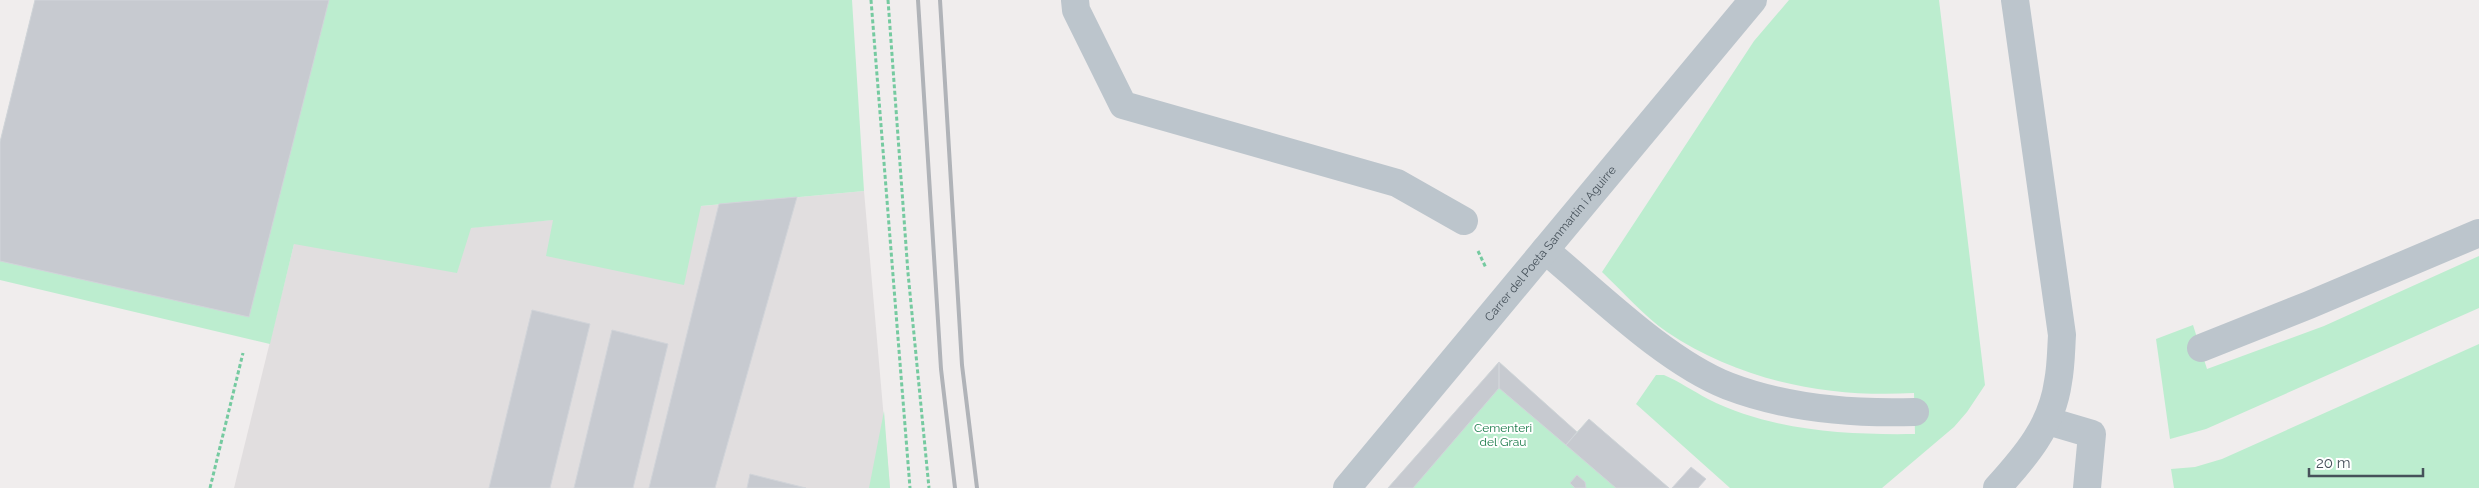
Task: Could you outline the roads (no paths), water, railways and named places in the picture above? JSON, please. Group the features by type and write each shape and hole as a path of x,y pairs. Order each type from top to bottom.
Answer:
{"street":[{"path":"1075,0 1076,10 1123,105 1397,183 1464,221"},
{"name":"Carrer del Poeta Sanmartín i Aguirre","path":"1348,488 1753,0"},
{"path":"1997,488 2027,454 2048,421 2058,383 2062,335 2015,0"},
{"path":"2201,348 2309,305 2479,233"},
{"path":"1545,250 1651,339 1686,363 1727,385 1773,400 1818,408 1867,413 1915,412"},
{"path":"2048,421 2092,434 2088,488"}],"railway":[{"path":"918,0 941,369 955,488"},
{"path":"940,0 962,365 977,488"}],"park label":[{"name":"Cementeri del Grau","path":"1503,435"}]}
